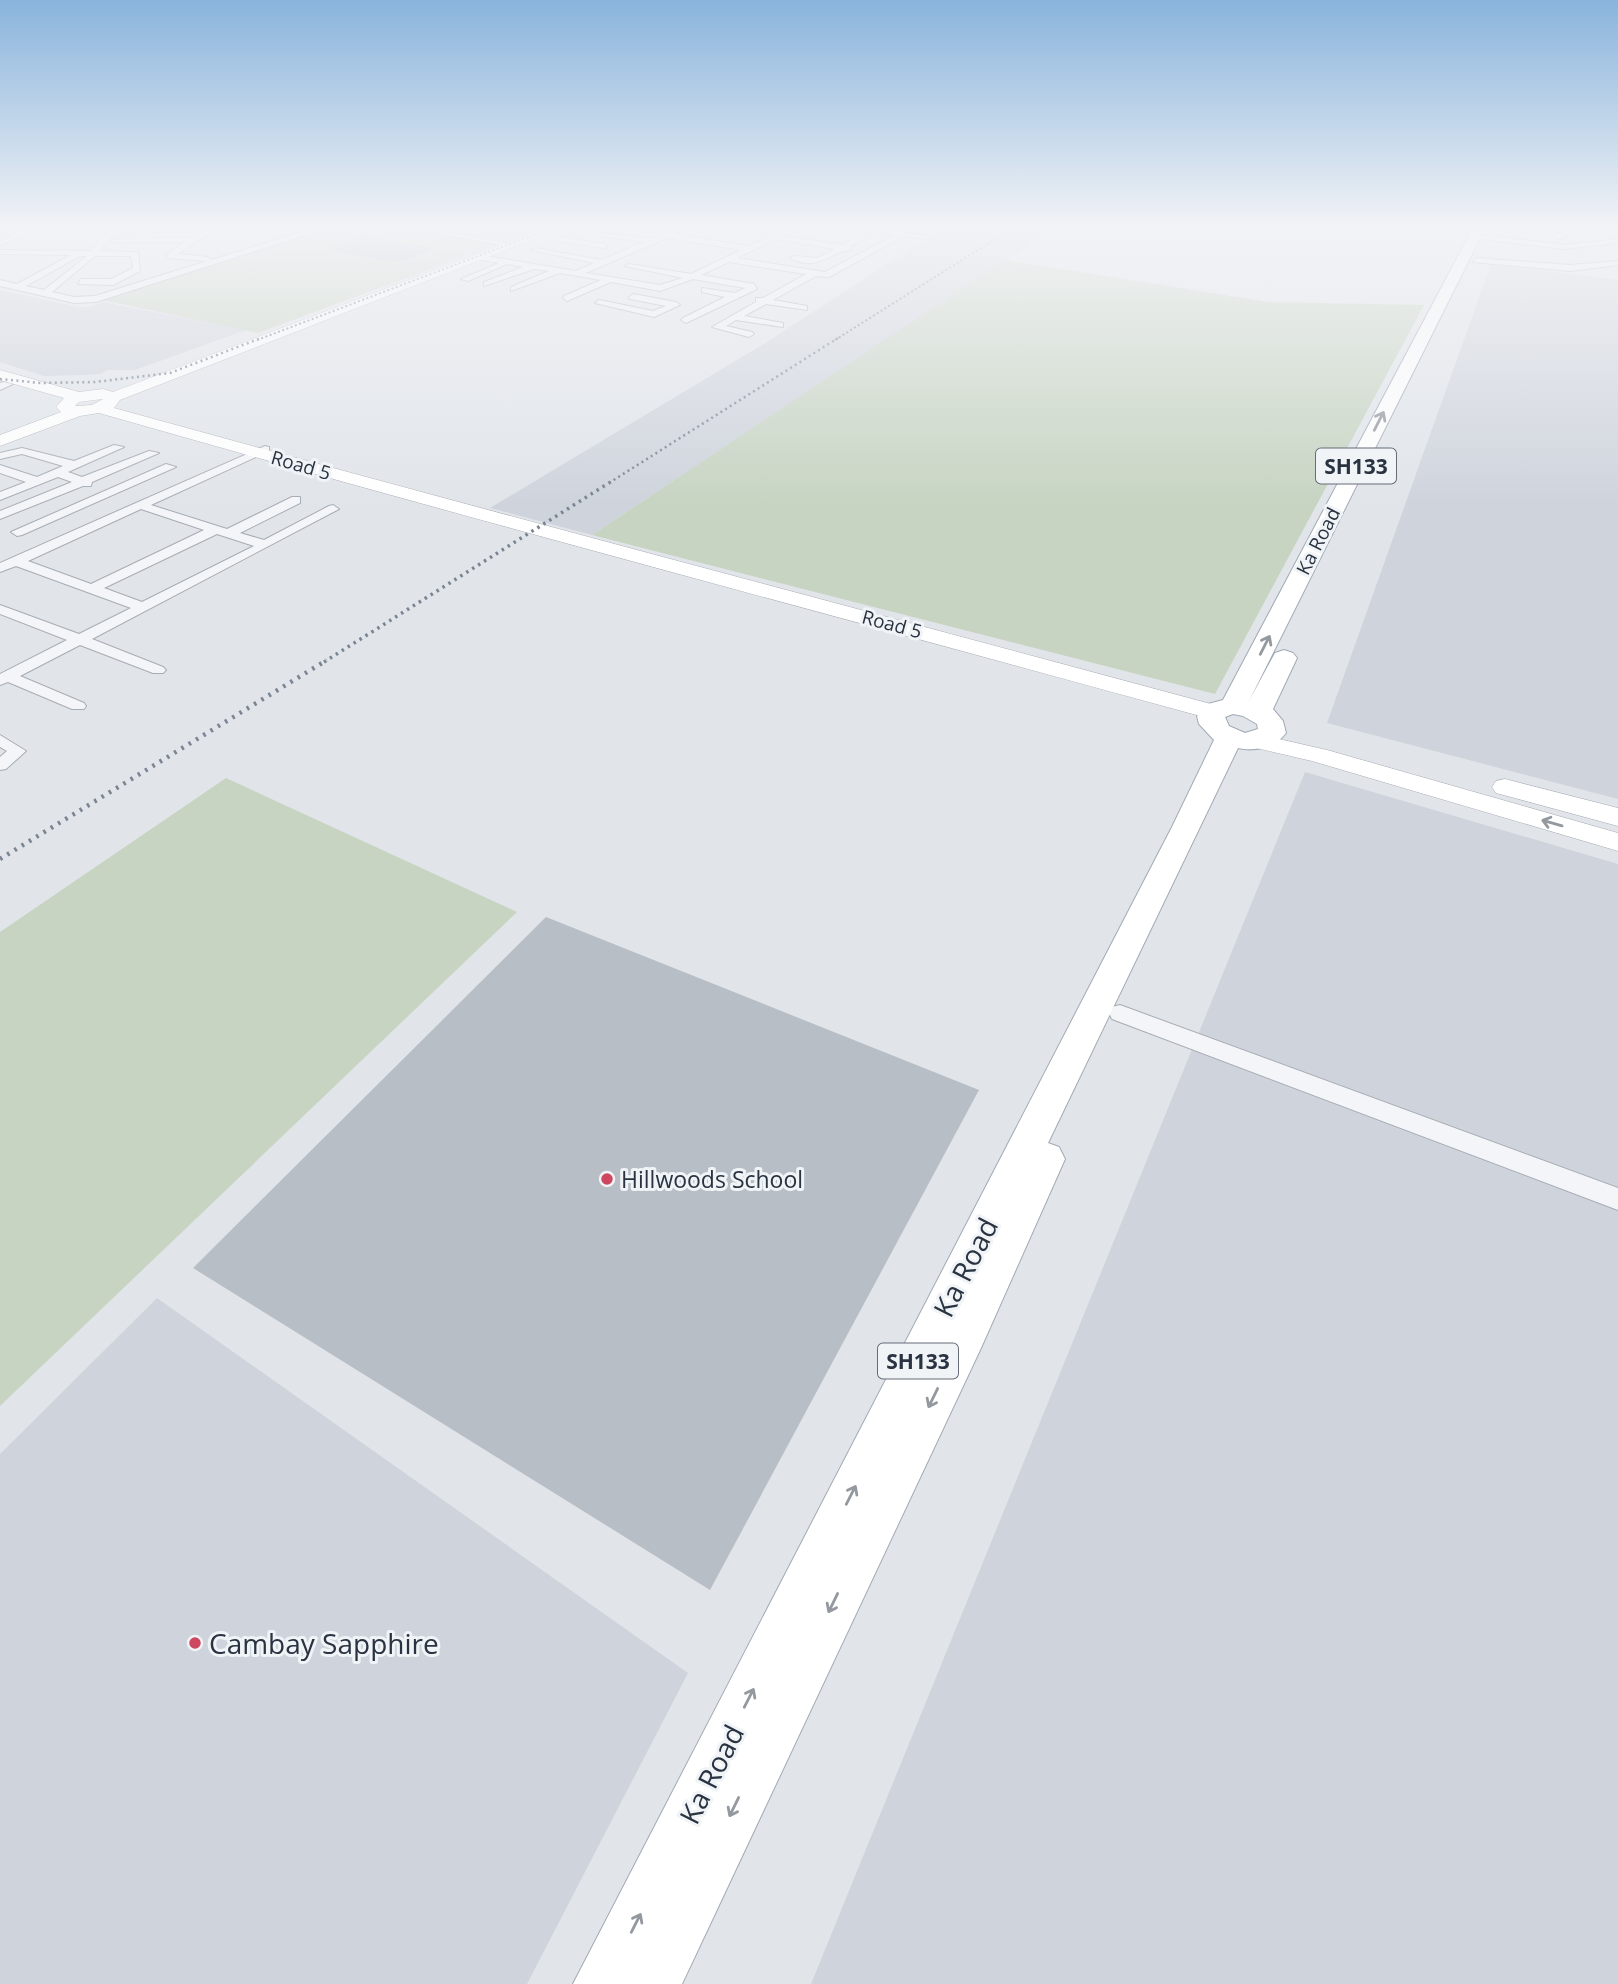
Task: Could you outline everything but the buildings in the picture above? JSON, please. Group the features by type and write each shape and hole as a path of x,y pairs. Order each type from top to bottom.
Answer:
{"main road":[{"name":"Ka Road","path":"605,1984 1240,724 1439,319"},
{"name":"Ka Road","path":"1412,373 1443,319"},
{"name":"Ka Road","path":"1344,534 1345,508"},
{"name":"Ka Road","path":"649,1984 965,1332 1053,1143 1120,1013 1240,724 1293,641"}],"street":[{"path":"0,434 73,405 106,401 317,319"},
{"path":"732,319 717,327 748,334"},
{"path":"744,319 780,325"},
{"path":"2,382 73,405"},
{"name":"Road 5","path":"106,401 260,451 569,538 590,547 1240,724"},
{"path":"0,441 73,405"},
{"path":"0,496 118,447"},
{"path":"0,456 22,451 75,465"},
{"path":"5,565 260,451"},
{"path":"0,515 153,453"},
{"path":"16,533 170,467"},
{"path":"0,469 36,481"},
{"path":"58,472 265,545"},
{"path":"91,589 296,500"},
{"path":"4,678 333,509"},
{"path":"0,526 51,545"},
{"path":"5,565 91,589 142,607"},
{"path":"0,609 158,670"},
{"path":"4,678 78,706"},
{"path":"1240,724 1305,734 1618,817"},
{"path":"1240,724 1318,755 1618,842"},
{"path":"0,740 18,751 0,765"},
{"path":"1120,1013 1618,1199"}],"shaded area":[{"path":"0,319 188,319 246,330 135,370 44,376 0,362"},
{"path":"803,319 918,319 592,535 490,508"},
{"path":"1471,319 1618,319 1618,799 1327,723"},
{"path":"1305,772 1618,864 1618,1984 811,1984"},
{"path":"157,1298 688,1673 527,1984 0,1984 0,1454"}],"green space":[{"path":"190,319 297,319 258,333"},
{"path":"917,319 1417,319 1215,694 592,535"},
{"path":"226,778 517,912 0,1406 0,932"}],"railway":[{"path":"257,340 313,319"},
{"path":"835,340 869,319"},
{"path":"0,379 41,383 95,382 170,373 261,338"},
{"path":"609,483 838,338"},
{"path":"324,662 612,481"},
{"path":"0,859 327,660"}],"place":[{"name":"Hillwoods School","path":"607,1179"},
{"name":"Cambay Sapphire","path":"195,1643"}]}
